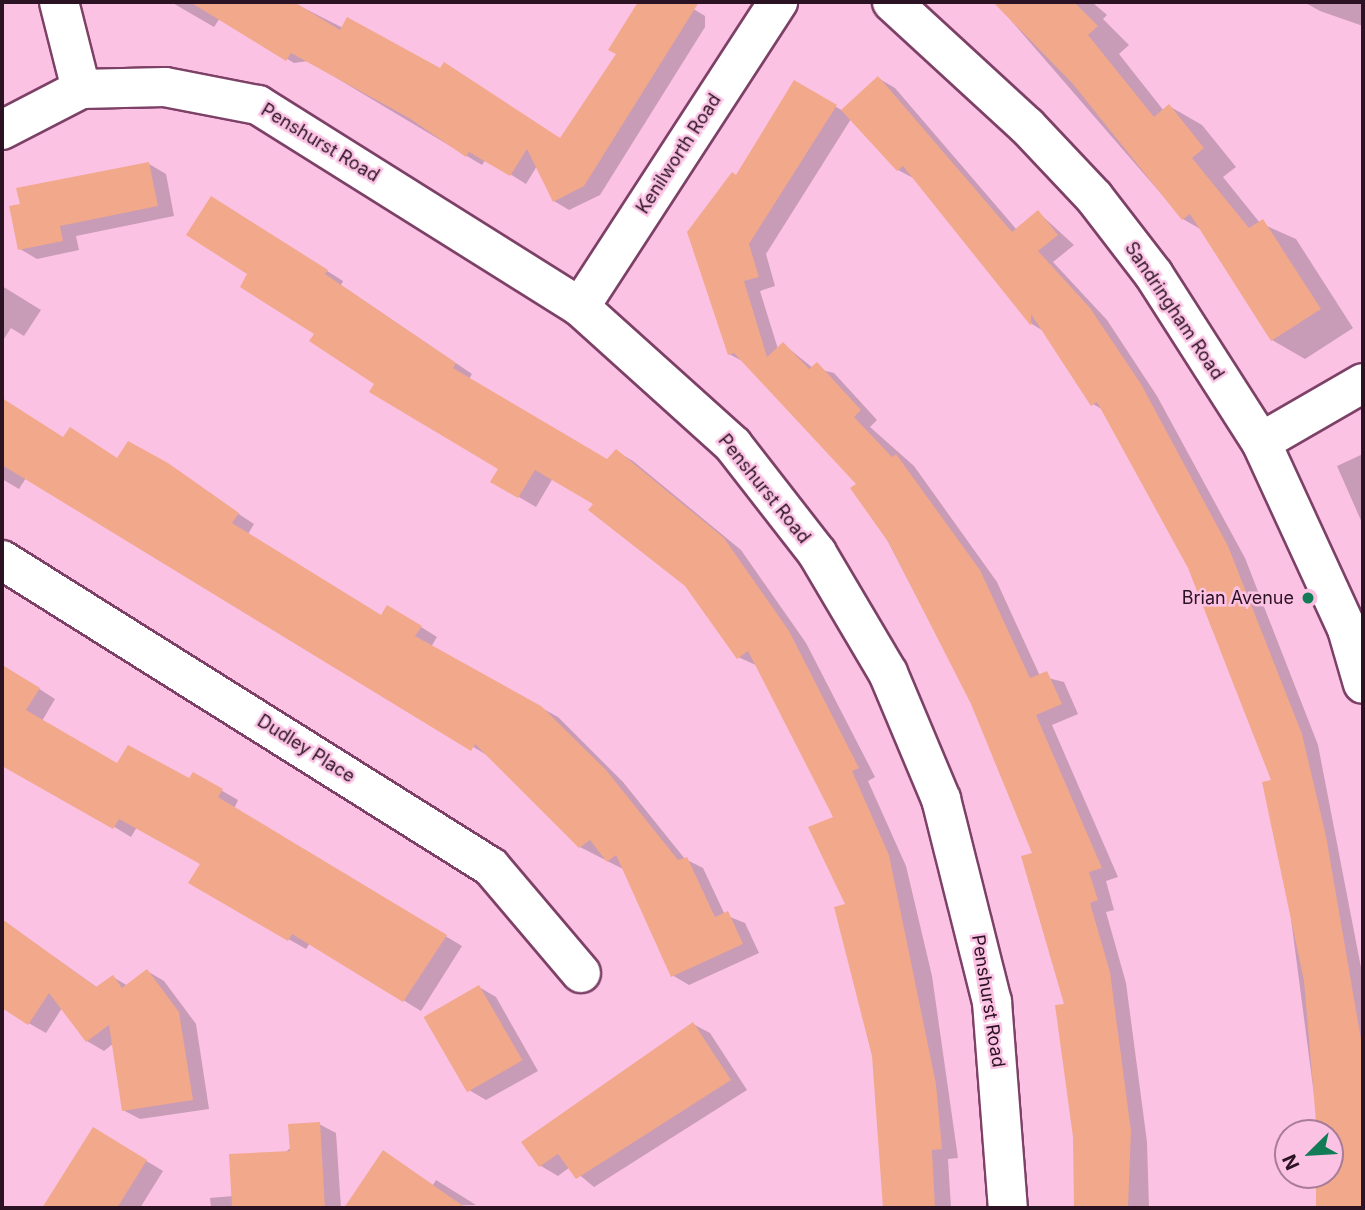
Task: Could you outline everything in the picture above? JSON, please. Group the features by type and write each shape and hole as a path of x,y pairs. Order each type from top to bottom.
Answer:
{"street":[{"path":"58,2 81,89"},
{"name":"Kenilworth Road","path":"580,307 778,2"},
{"name":"Sandringham Road","path":"910,7 1094,197 1154,275 1261,442 1347,629 1363,684"},
{"name":"Penshurst Road","path":"2,130 81,89 165,87 258,105 580,307 733,445 817,553 888,673 941,799 970,896 992,1002 1008,1208"},
{"path":"1261,442 1363,383"},
{"name":"Dudley Place","path":"2,560 491,867 581,973"}],"building":[{"path":"190,2 294,2 340,30 347,17 440,68 444,62 560,138 616,54 608,50 638,2 699,2 584,186 553,202 527,149 510,176 469,152 466,157 409,118 291,53 286,61"},
{"path":"993,2 1074,2 1098,26 1088,35 1154,117 1169,104 1204,148 1192,158 1249,228 1263,219 1321,309 1271,341 1190,214 1182,220 1073,84"},
{"path":"878,76 1012,232 1038,210 1058,235 1038,251 1090,308 1141,384 1228,546 1302,734 1326,836 1363,1051 1363,1208 1316,1208 1316,1189 1344,1189 1344,1119 1316,1119 1304,981 1262,782 1271,780 1188,568 1097,402 1091,406 1031,314 1031,326 903,166 897,171 841,110"},
{"path":"794,80 837,105 749,244 759,277 744,281 767,357 783,342 809,369 817,362 861,410 854,417 892,457 896,454 980,570 1030,678 1047,671 1062,704 1036,715 1102,868 1089,872 1098,900 1090,903 1110,972 1131,1131 1128,1208 1074,1208 1073,1137 1055,1005 1064,1004 1021,856 1032,853 971,704 889,543 850,488 856,484 734,353 728,355 687,232 732,172 736,175"},
{"path":"149,162 158,206 60,226 63,241 18,250 9,206 20,204 16,188"},
{"path":"211,196 328,270 325,274 456,363 453,368 607,459 616,449 724,538 789,631 859,768 852,771 889,855 936,1084 942,1149 932,1150 935,1208 883,1208 872,1056 834,907 845,904 808,827 833,817 748,651 737,659 685,586 588,510 593,504 535,470 518,498 490,482 498,469 369,392 374,384 309,341 314,334 240,287 247,274 186,235"},
{"path":"2,398 63,437 70,427 117,458 128,441 168,463 239,513 232,523 381,615 387,605 422,626 415,636 541,706 606,770 678,860 687,857 715,917 728,911 743,944 671,977 616,855 607,862 590,840 579,848 475,744 471,751 2,465"},
{"path":"2,665 40,688 26,710 117,763 128,745 189,778 193,772 223,789 218,797 447,935 403,1002 292,934 288,941 188,883 200,864 119,819 113,829 2,766"},
{"path":"2,919 96,987 113,975 122,988 147,969 179,1012 193,1100 122,1111 109,1025 86,1042 49,993 28,1025 2,1008"},
{"path":"479,985 522,1060 467,1092 424,1017"},
{"path":"693,1022 731,1080 576,1179 558,1154 539,1167 521,1142"},
{"path":"320,1122 325,1208 232,1208 229,1154 290,1151 288,1124"},
{"path":"93,1127 147,1160 117,1208 42,1208"},
{"path":"383,1150 466,1208 344,1208"}],"place":[{"name":"Brian Avenue","path":"1308,598"}]}
